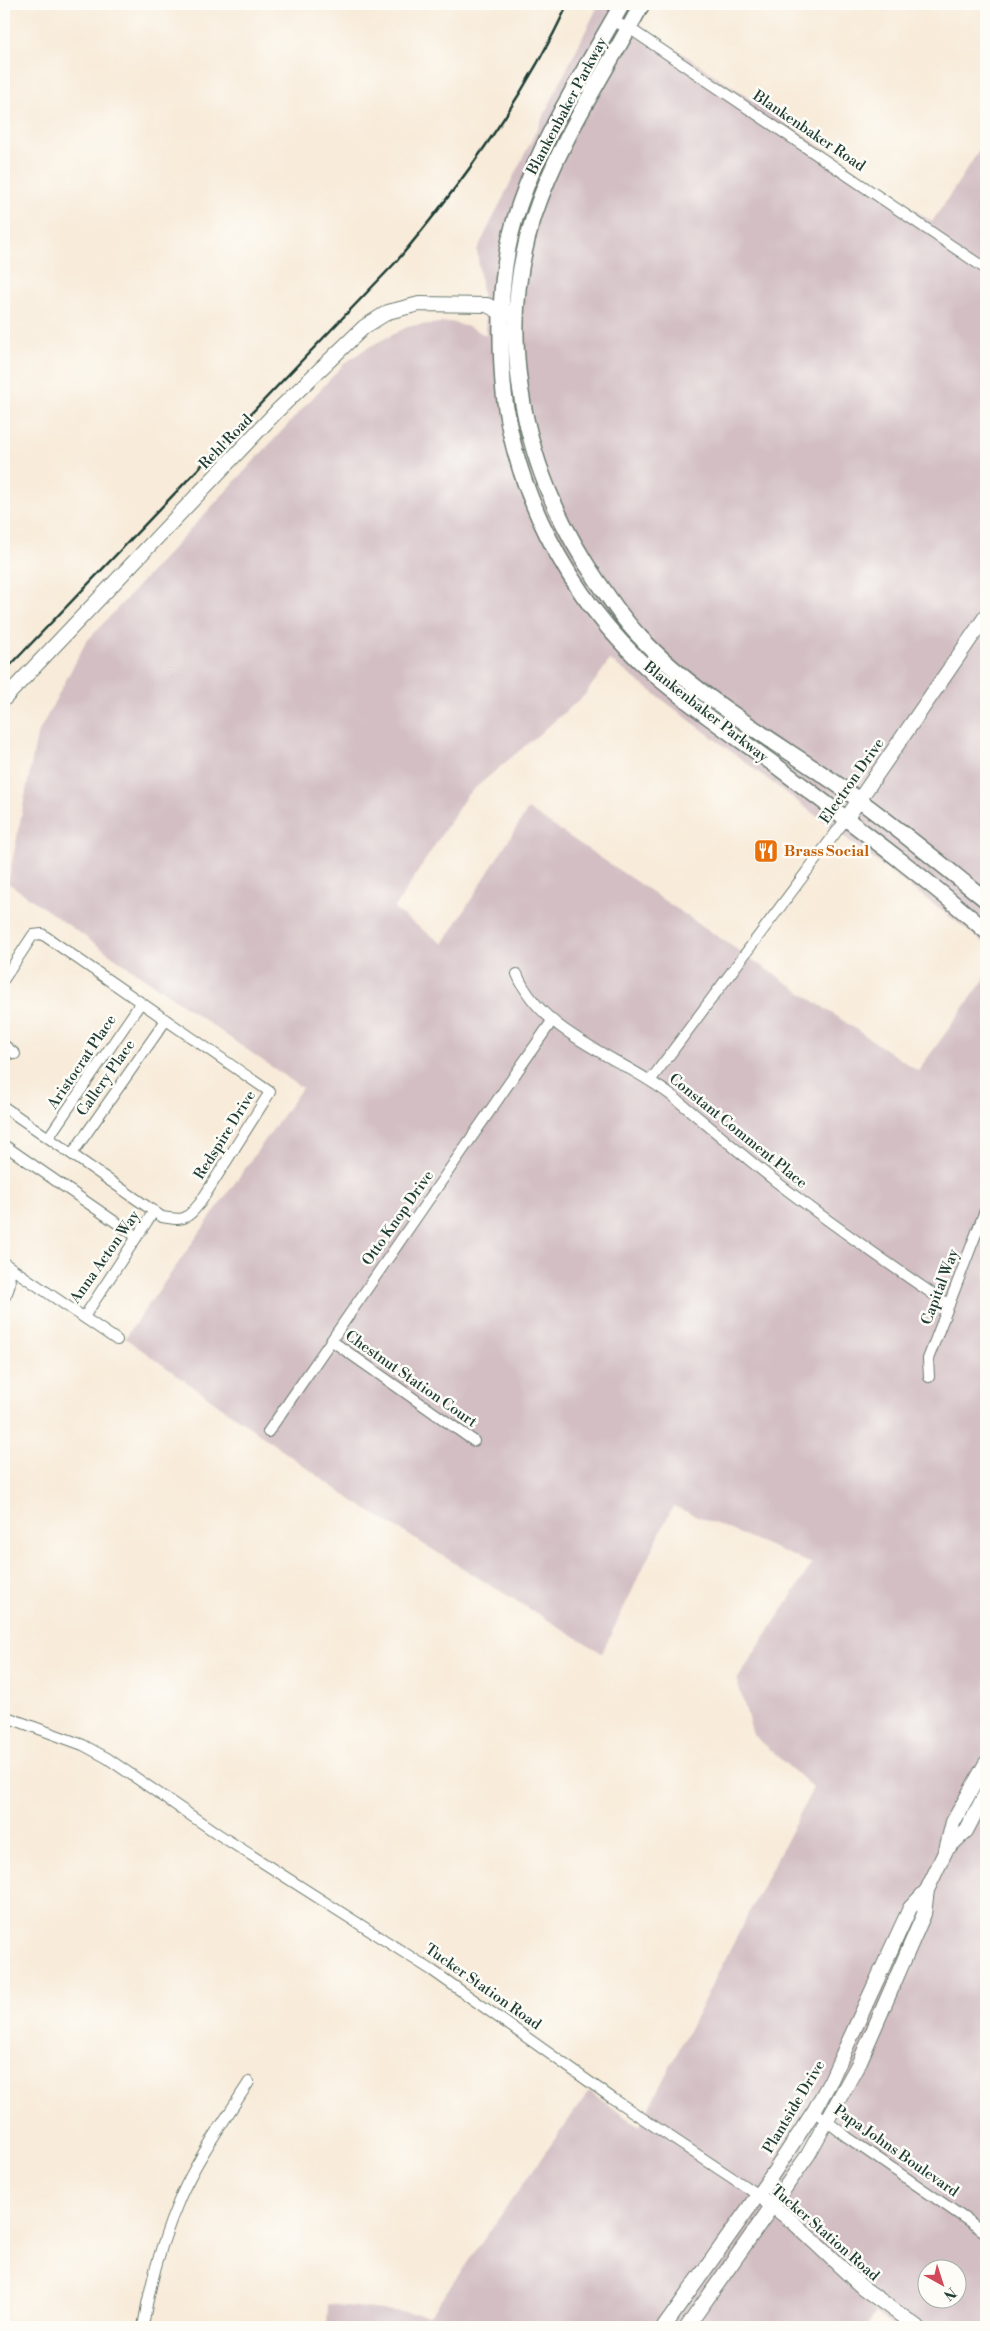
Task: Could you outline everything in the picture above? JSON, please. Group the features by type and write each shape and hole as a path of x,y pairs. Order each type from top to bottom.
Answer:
{"main road":[{"name":"Blankenbaker Parkway","path":"622,4 541,149 526,185 505,261 500,312 504,400 524,478 562,560 595,611 652,673 846,819 986,931"},
{"name":"Blankenbaker Parkway","path":"642,4 569,135 548,178 525,249 515,328 520,394 538,467 568,536 612,602 638,636 681,674 859,799 986,900"}],"street":[{"name":"Blankenbaker Road","path":"612,21 629,28 986,269"},
{"name":"Rehl Road","path":"4,699 278,410 364,327 388,312 419,304 486,305 500,312 517,314"},
{"name":"Electron Drive","path":"650,1081 846,819 986,616"},
{"name":"Redspire Drive","path":"4,979 33,935 42,934 140,1004 270,1092 190,1216 180,1220 162,1217 154,1212 4,1107"},
{"name":"Constant Comment Place","path":"518,974 531,999 552,1021 672,1096 772,1179 841,1231 949,1305"},
{"name":"Aristocrat Place","path":"48,1138 140,1004"},
{"name":"Callery Place","path":"72,1154 166,1020"},
{"name":"Otto Knop Drive","path":"268,1432 552,1021"},
{"path":"4,1045 15,1054"},
{"path":"4,1145 137,1237"},
{"name":"Capital Way","path":"929,1377 928,1359 986,1208"},
{"name":"Anna Acton Way","path":"4,1264 84,1317 154,1212"},
{"path":"4,1264 11,1284 4,1298"},
{"path":"84,1317 117,1340"},
{"name":"Chestnut Station Court","path":"332,1341 474,1441"},
{"name":"Tucker Station Road","path":"4,1716 83,1746 107,1758 218,1834 433,1971 612,2098 773,2206 862,2287 917,2327"},
{"name":"Plantside Drive","path":"664,2327 758,2195 814,2111 831,2080 910,1908 927,1890 946,1850 953,1822 986,1763"},
{"name":"Plantside Drive","path":"946,1850 966,1831 986,1793"},
{"name":"Plantside Drive","path":"687,2327 808,2155 860,2061 924,1914 927,1890"},
{"path":"871,1993 887,2000"},
{"path":"143,2327 150,2285 164,2237 181,2196 249,2082"},
{"name":"Papa Johns Boulevard","path":"814,2111 986,2232"}],"shaded area":[{"path":"599,4 609,4 932,222 986,140 986,944 610,660 584,696 467,795 394,909 443,944 528,809 918,1071 986,977 986,2327 894,2327 876,2313 866,2327 327,2327 328,2304 430,2315 589,2091 639,2127 813,1788 753,1735 737,1680 812,1564 673,1506 602,1653 356,1503 125,1338 302,1088 8,883 37,735 86,642 344,364 365,349 409,326 451,322 472,328 487,336 477,250"}],"railway":[{"path":"4,672 396,262 445,201 491,138 532,73 568,4"}],"place":[{"name":"Brass Social","path":"766,851"}]}
